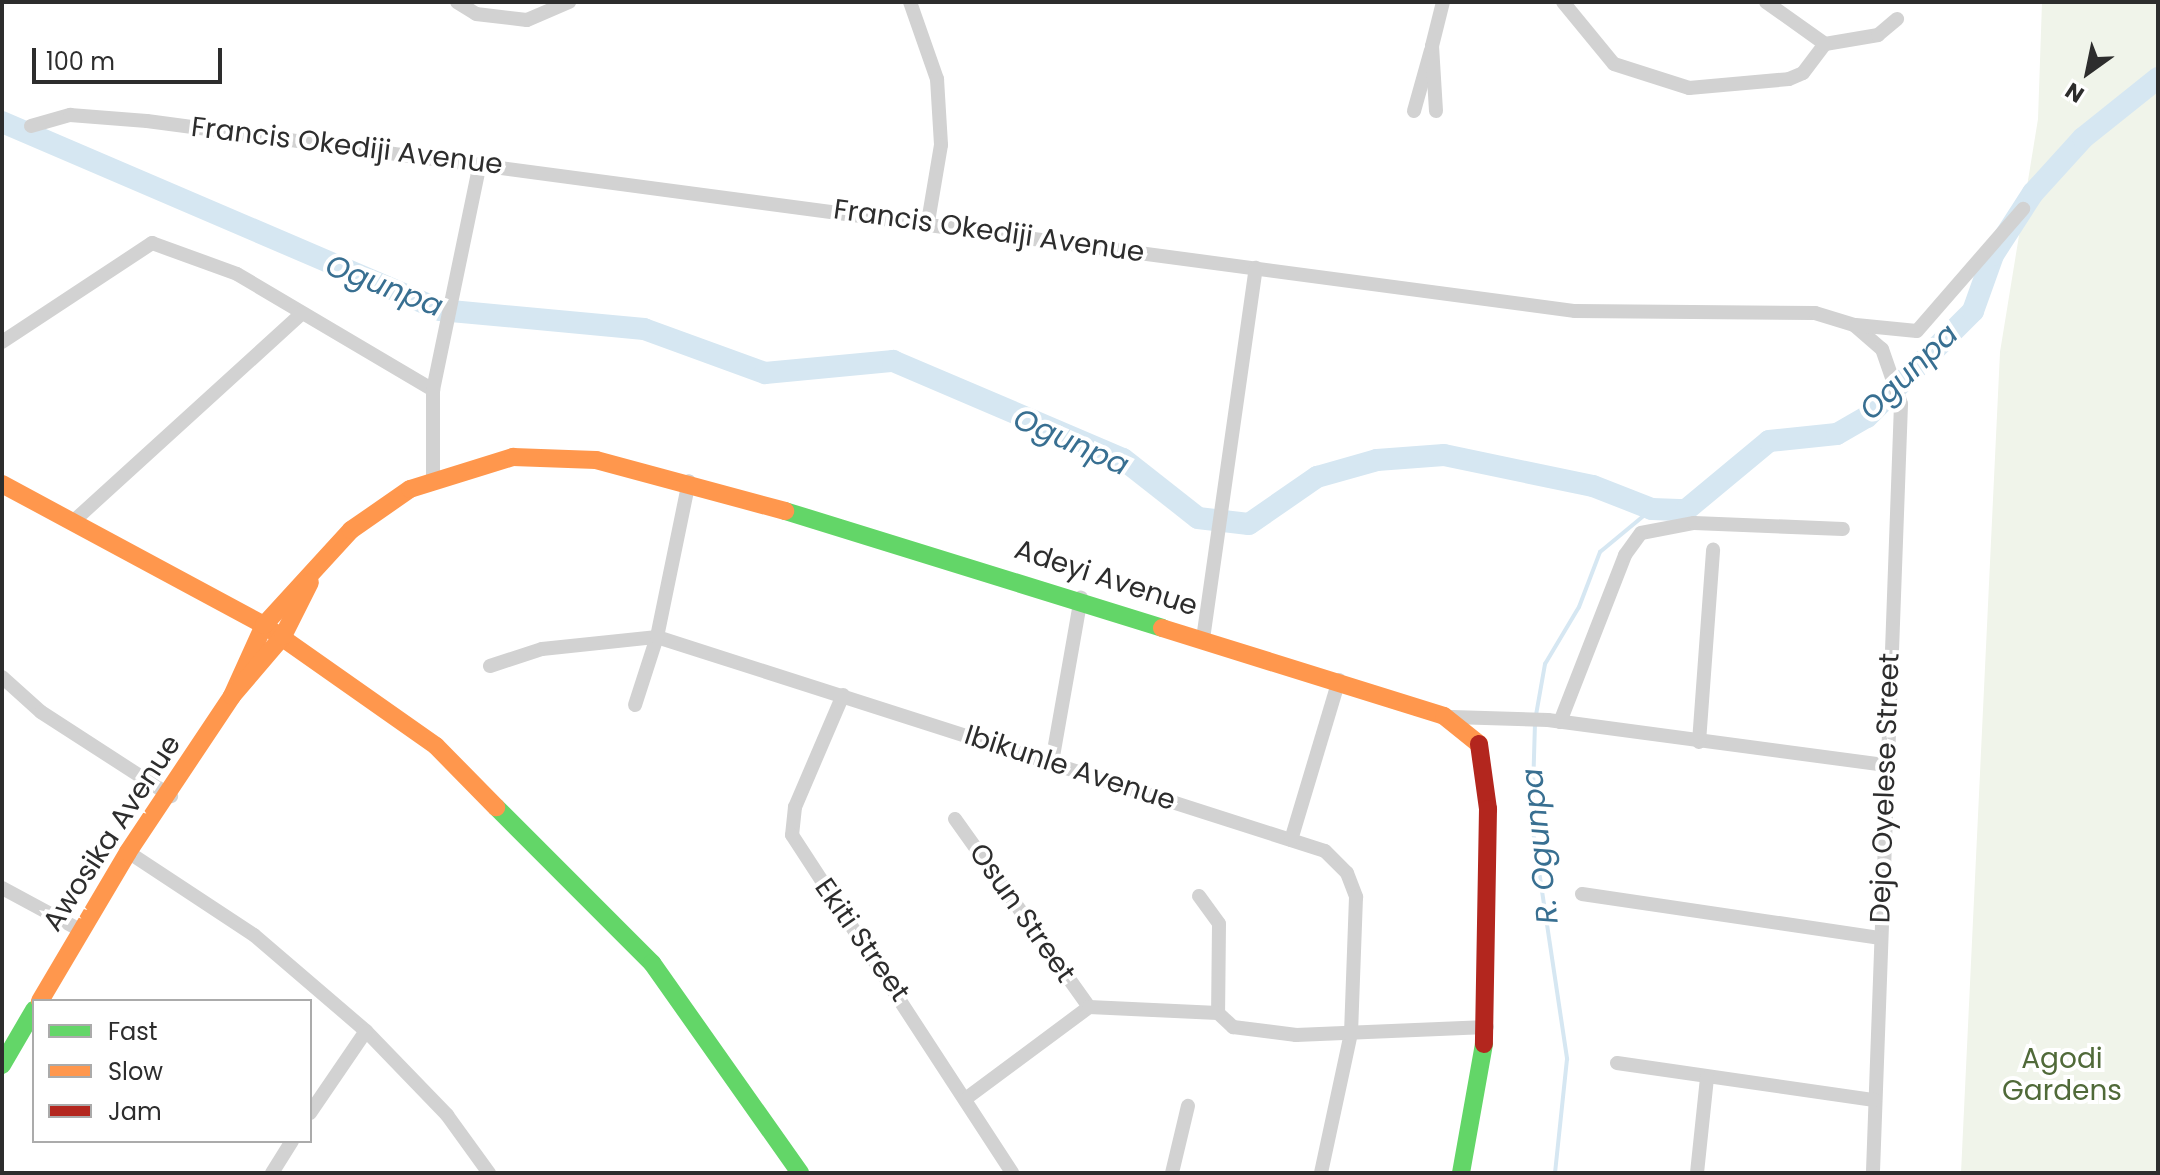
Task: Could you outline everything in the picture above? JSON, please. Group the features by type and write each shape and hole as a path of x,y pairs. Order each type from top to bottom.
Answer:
{"street":[{"path":"457,2 476,14 527,20 569,2"},
{"path":"910,2 937,79 941,145 928,222"},
{"path":"1414,111 1443,2"},
{"path":"1563,2 1614,64 1689,88 1789,79 1803,73 1825,44 1878,35 1897,19"},
{"path":"1766,2 1825,44"},
{"path":"1432,46 1436,111"},
{"name":"Francis Okediji Avenue","path":"31,126 70,115 147,121 928,222 1575,311 1815,313 1854,325 1882,349 1895,372 1901,404"},
{"path":"433,479 433,390 448,306 480,164"},
{"path":"1854,325 1917,331 2023,209"},
{"path":"2,342 152,243 237,274 433,390"},
{"path":"1203,639 1225,509 1256,268"},
{"path":"77,518 302,313"},
{"name":"Dejo Oyelese Street","path":"1873,1173 1884,765 1901,404"},
{"name":"Adeyi Avenue","path":"264,625 351,530 433,479 513,457 596,460 689,481 1081,598 1339,680 1471,727 1483,755 1492,916 1487,1027 1461,1173"},
{"path":"635,705 657,637 689,481"},
{"path":"2,484 77,518 283,636 436,746 535,840 652,963 800,1173"},
{"path":"1554,721 1577,669 1598,639 1625,555 1641,533 1694,523 1843,529"},
{"path":"1699,742 1713,550"},
{"name":"Adeyi Avenue","path":"283,636 313,575"},
{"path":"1052,762 1081,598"},
{"name":"Awosika Avenue","path":"41,999 128,852 171,796 232,696 264,625"},
{"name":"Awosika Avenue","path":"232,696 283,636"},
{"name":"Ibikunle Avenue","path":"490,666 542,649 657,637 1325,851 1347,873 1356,897 1351,1033 1321,1173"},
{"path":"2,677 41,712 171,796"},
{"path":"1291,840 1339,680"},
{"name":"Ekiti Street","path":"843,695 795,807 792,835 968,1097 1012,1173"},
{"path":"1444,716 1554,721 1884,765"},
{"name":"Osun Street","path":"955,819 1089,1007"},
{"path":"128,852 254,935 366,1031 447,1115 489,1173"},
{"path":"2,888 82,931"},
{"path":"1582,894 1881,938"},
{"path":"1199,896 1219,924 1218,1013"},
{"path":"968,1097 1089,1007 1218,1013 1257,1032 1351,1033 1487,1027"},
{"path":"2,1065 32,1013"},
{"path":"312,1110 366,1031"},
{"path":"1617,1063 1874,1100"},
{"path":"1697,1173 1707,1078"},
{"path":"1172,1173 1188,1106"},
{"path":"272,1173 291,1143"}],"green space":[{"name":"Agodi Gardens","path":"2042,2 2158,2 2158,1173 1961,1173 2000,352 2038,119"}],"waterway":[{"name":"Ogunpa","path":"2,122 440,310 644,329 765,373 893,361 1123,459 1198,518 1249,524 1317,477 1377,460 1444,455 1593,486 1652,509 1686,510 1769,441 1837,434 1867,417 1973,311 1993,255 2033,193 2083,138 2158,78"},
{"name":"R. Ogunpa","path":"1536,715 1545,664 1579,607 1600,552 1652,509"},
{"name":"R. Ogunpa","path":"1535,723 1532,824 1567,1059 1555,1173"}],"traffic: fast":[{"path":"785,511 1162,628"},
{"path":"496,807 652,963 800,1173"},
{"path":"2,1065 32,1013"},
{"path":"1461,1173 1484,1044"}],"traffic: slow":[{"path":"232,696 264,625 351,530 410,489 513,457 596,460 785,511"},
{"path":"2,484 264,625 436,746 496,807"},
{"path":"41,999 128,852 232,696 283,636 310,582"},
{"path":"1162,628 1444,716 1479,744"}],"traffic: jam":[{"path":"1479,744 1488,809 1484,1044"}]}
